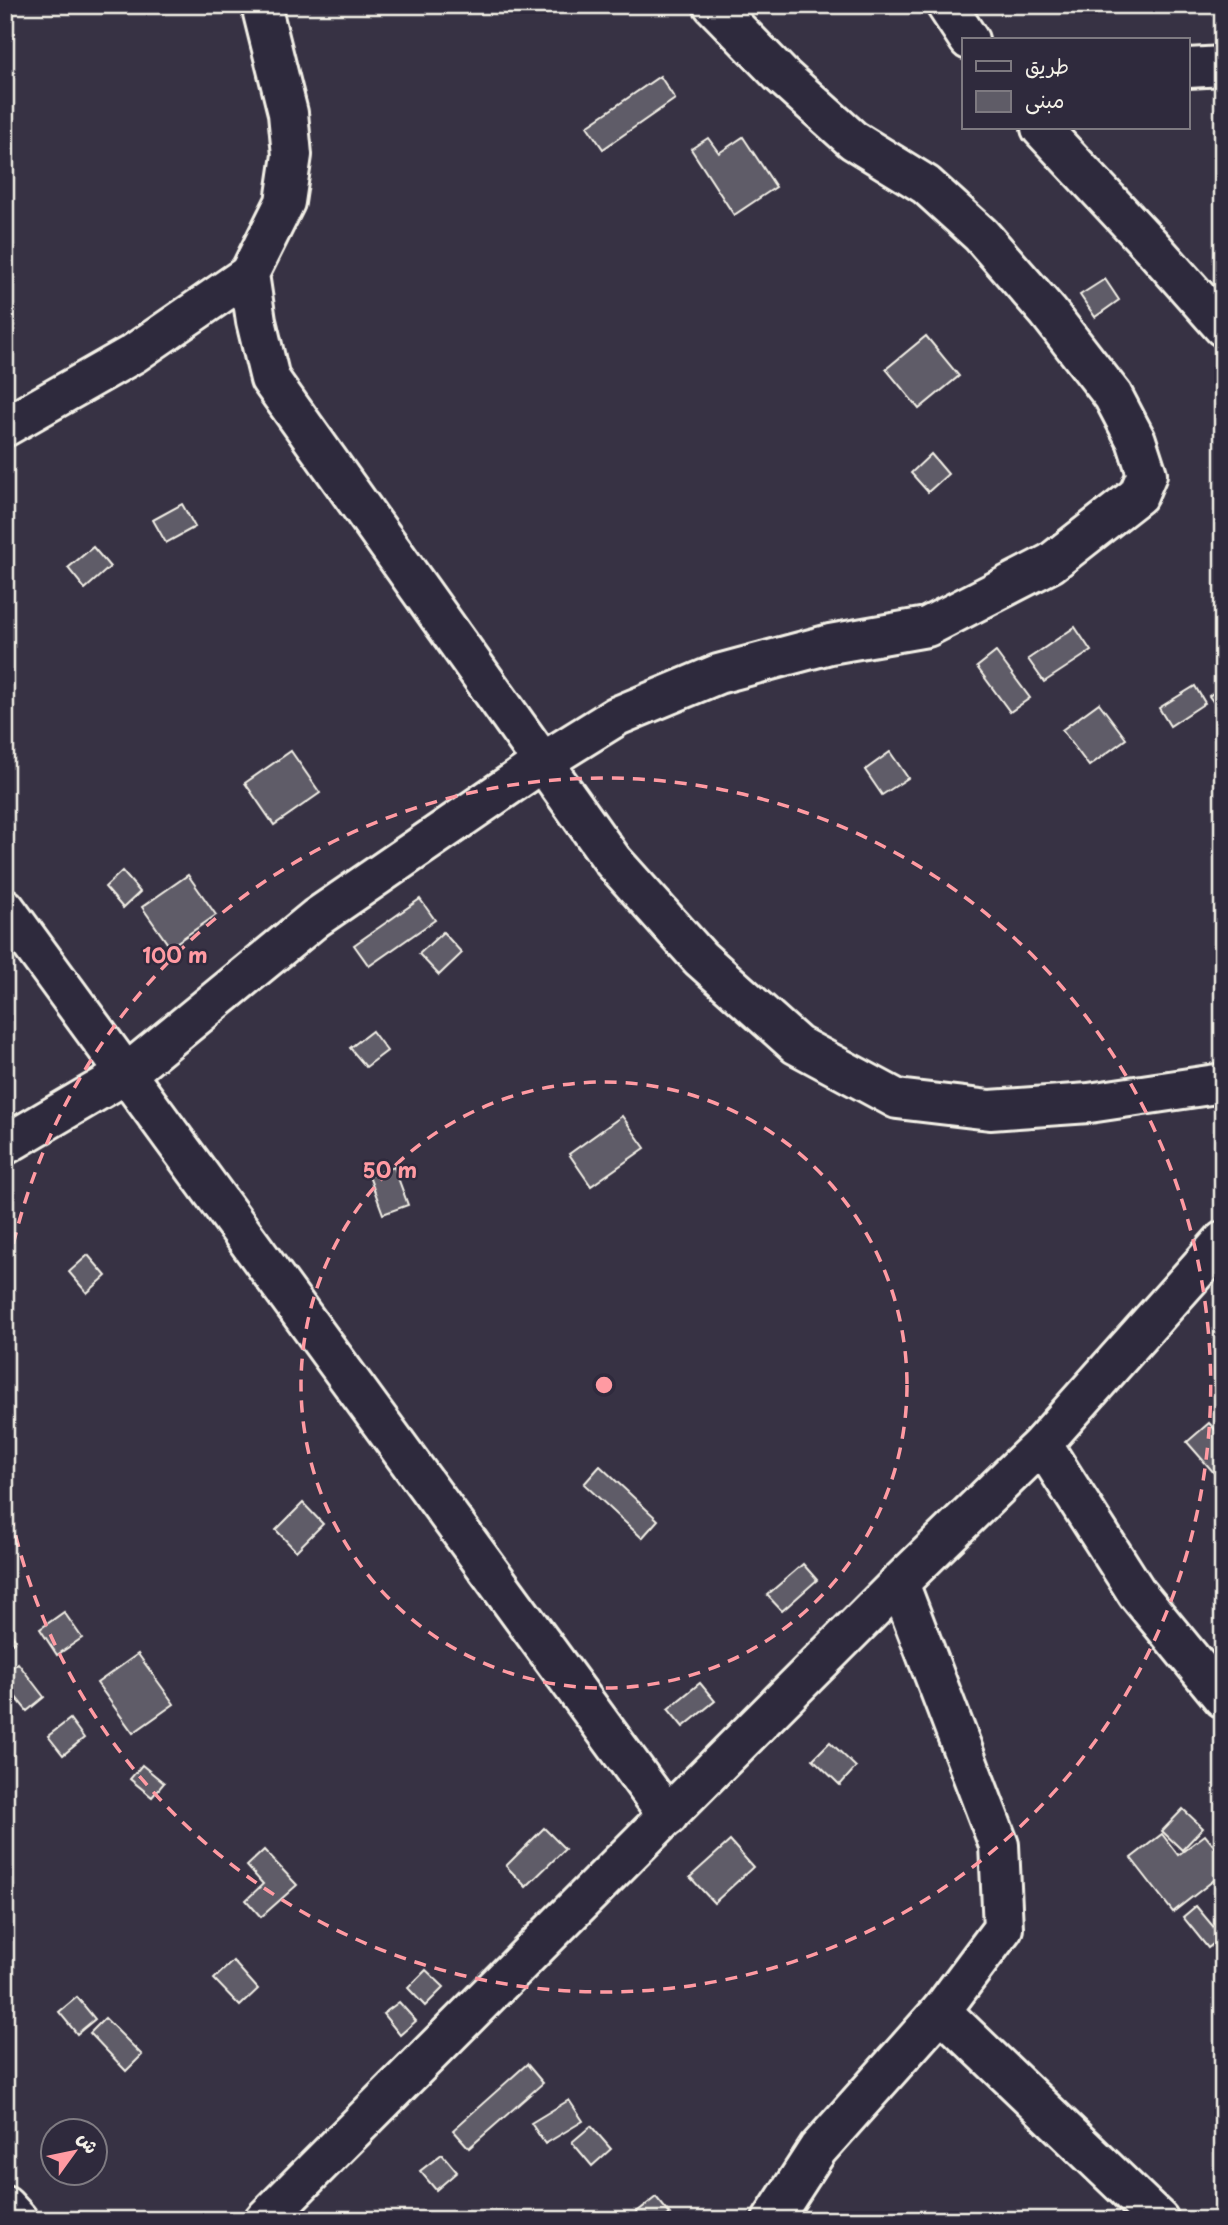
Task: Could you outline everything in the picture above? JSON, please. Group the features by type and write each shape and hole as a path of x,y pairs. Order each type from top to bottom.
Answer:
{"street":[{"path":"5,427 133,354 250,274 285,202 292,155 288,113 261,5"},
{"path":"5,1145 127,1074 316,918 543,762 617,716 718,674 830,644 927,627 1051,563 1138,495 1147,474 1136,440 1113,396 1048,312 981,235 926,185 853,140 781,75 713,5"},
{"path":"946,5 968,38"},
{"path":"1190,68 1223,66"},
{"path":"1043,130 1223,327"},
{"path":"250,274 256,321 270,379 613,861 699,958 797,1045 897,1099 990,1110 1089,1103 1223,1083"},
{"path":"5,908 668,1816"},
{"path":"264,2220 899,1583 1042,1444 1223,1241"},
{"path":"1042,1444 1137,1593 1223,1698"},
{"path":"772,2220 818,2149 941,2011 1003,1928 999,1845 899,1583"},
{"path":"941,2011 1159,2220"},
{"path":"5,2206 18,2220"}],"building":[{"path":"660,76 675,99 603,149 587,126"},
{"path":"743,137 776,187 734,215 691,149 708,138 719,153"},
{"path":"1105,279 1119,300 1095,317 1080,295"},
{"path":"926,336 959,376 919,409 886,369"},
{"path":"931,454 948,474 928,492 911,473"},
{"path":"182,504 195,527 166,543 153,520"},
{"path":"93,547 110,567 85,589 68,568"},
{"path":"1075,627 1091,651 1044,682 1028,659"},
{"path":"996,652 1030,698 1010,712 977,667"},
{"path":"1195,686 1205,703 1170,726 1159,708"},
{"path":"1223,686 1223,715 1209,696"},
{"path":"1099,703 1126,739 1089,766 1062,730"},
{"path":"291,751 320,793 274,825 245,783"},
{"path":"890,752 908,778 882,795 865,770"},
{"path":"122,871 140,892 123,908 105,887"},
{"path":"188,875 216,915 170,947 142,907"},
{"path":"420,899 435,920 369,966 354,945"},
{"path":"443,932 462,953 439,975 419,954"},
{"path":"372,1031 387,1051 366,1067 350,1048"},
{"path":"622,1116 645,1148 591,1186 569,1154"},
{"path":"394,1167 408,1205 383,1214 369,1176"},
{"path":"88,1255 106,1276 87,1293 69,1272"},
{"path":"1209,1423 1223,1438 1222,1482 1187,1442"},
{"path":"600,1466 658,1520 642,1538 584,1484"},
{"path":"303,1503 323,1524 296,1551 276,1530"},
{"path":"803,1564 817,1580 782,1611 767,1595"},
{"path":"64,1612 82,1638 57,1655 40,1629"},
{"path":"5,1626 16,1640 5,1648"},
{"path":"138,1654 174,1704 133,1733 97,1683"},
{"path":"18,1663 44,1697 27,1711 5,1684 5,1673"},
{"path":"700,1683 715,1701 683,1727 668,1709"},
{"path":"70,1719 84,1738 63,1755 48,1736"},
{"path":"830,1742 856,1767 840,1785 813,1759"},
{"path":"142,1765 164,1783 152,1797 130,1779"},
{"path":"1183,1809 1203,1828 1182,1850 1162,1831"},
{"path":"544,1828 565,1849 526,1887 506,1866"},
{"path":"1162,1834 1178,1855 1205,1835 1223,1857 1223,1873 1173,1912 1131,1858"},
{"path":"730,1841 753,1867 714,1903 690,1877"},
{"path":"264,1850 297,1885 261,1917 246,1900 263,1884 247,1866"},
{"path":"1196,1906 1222,1937 1208,1948 1183,1917"},
{"path":"233,1961 258,1989 240,2006 214,1979"},
{"path":"426,1970 444,1987 425,2006 408,1988"},
{"path":"77,1997 95,2019 77,2034 59,2012"},
{"path":"399,2002 416,2021 400,2035 383,2014"},
{"path":"105,2018 142,2055 126,2071 90,2033"},
{"path":"527,2064 543,2083 469,2148 453,2130"},
{"path":"569,2100 583,2121 545,2144 531,2123"},
{"path":"591,2126 611,2149 592,2166 572,2142"},
{"path":"442,2154 457,2172 436,2190 420,2171"},
{"path":"656,2197 670,2214 662,2220 637,2220 633,2215"}]}
